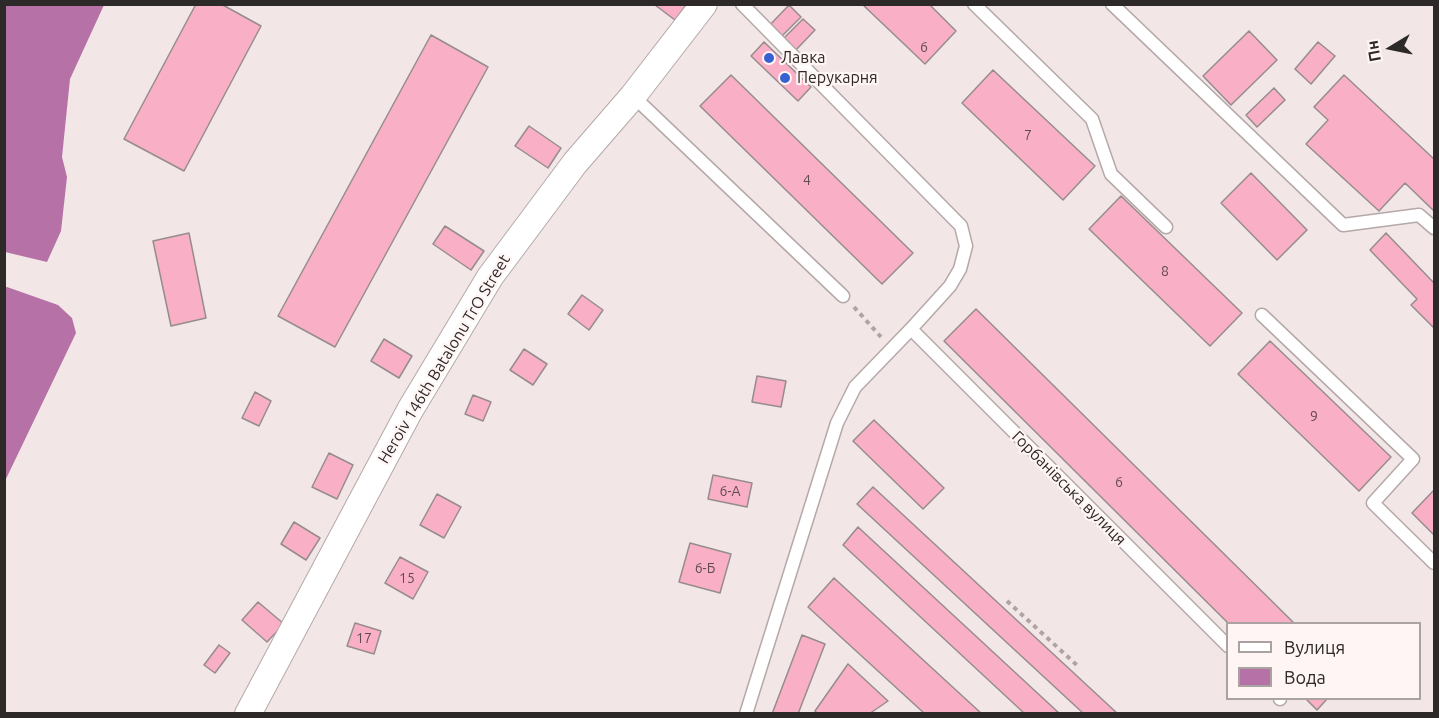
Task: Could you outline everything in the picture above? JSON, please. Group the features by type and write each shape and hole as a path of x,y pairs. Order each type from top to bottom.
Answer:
{"street":[{"name":"Heroiv 146th Batalonu TrO Street","path":"248,714 410,410 490,277 576,163 633,96 704,4"}],"lane":[{"path":"742,4 961,226 966,246 960,269 950,286 855,387 837,423 746,714"},
{"path":"974,4 1092,119 1111,174 1166,227"},
{"path":"1112,4 1343,225 1419,215 1434,228"},
{"path":"633,96 843,296"},
{"path":"1262,315 1413,459 1373,503 1434,563"},
{"name":"Горбанівська вулиця","path":"911,329 1226,645"}],"path":[{"path":"843,296 892,348"},
{"path":"1007,601 1080,668"}],"water":[{"path":"5,4 104,5 70,79 62,157 67,177 61,231 47,262 5,252"},
{"path":"7,287 58,305 72,318 76,333 5,481 4,288"}],"building":[{"path":"196,4 221,4 261,26 184,171 124,139"},
{"path":"687,4 675,20 655,5"},
{"path":"862,4 929,4 956,31 925,64"},
{"path":"789,5 801,17 779,39 767,28"},
{"path":"803,19 815,30 793,53 781,41"},
{"path":"1249,31 1277,60 1231,105 1203,76"},
{"path":"431,35 488,67 335,347 278,316"},
{"path":"764,42 811,87 798,101 751,56"},
{"path":"1318,42 1335,56 1311,84 1295,69"},
{"path":"993,70 1095,166 1063,200 962,103"},
{"path":"731,75 913,253 882,284 700,106"},
{"path":"1344,75 1434,159 1434,211 1405,183 1379,211 1306,144 1328,120 1314,107"},
{"path":"1274,88 1285,100 1257,127 1246,115"},
{"path":"529,126 561,148 548,168 515,146"},
{"path":"1251,173 1307,230 1277,260 1221,203"},
{"path":"1121,196 1242,313 1210,346 1089,229"},
{"path":"445,226 484,251 471,270 433,244"},
{"path":"189,233 206,318 171,326 153,241"},
{"path":"1386,233 1434,283 1434,328 1411,305 1417,299 1370,250"},
{"path":"582,295 603,310 589,330 568,314"},
{"path":"976,309 1293,622 1227,622 944,341"},
{"path":"384,339 412,356 399,378 371,361"},
{"path":"1270,341 1391,457 1359,491 1238,374"},
{"path":"524,349 547,364 533,385 510,370"},
{"path":"757,376 786,381 781,407 752,402"},
{"path":"255,392 271,401 259,426 242,418"},
{"path":"473,395 491,402 483,421 465,414"},
{"path":"874,420 944,488 923,509 853,441"},
{"path":"329,453 353,465 337,499 312,487"},
{"path":"713,475 752,483 747,507 708,499"},
{"path":"873,487 1118,714 1084,714 857,504"},
{"path":"1434,490 1434,535 1412,513"},
{"path":"437,494 461,507 444,538 420,525"},
{"path":"294,522 320,538 306,560 281,544"},
{"path":"858,527 1060,714 1025,714 843,545"},
{"path":"690,543 731,554 720,593 679,582"},
{"path":"400,557 428,572 413,599 385,583"},
{"path":"834,578 982,714 925,714 808,607"},
{"path":"258,602 284,624 267,642 242,620"},
{"path":"355,623 381,631 374,654 347,646"},
{"path":"802,635 825,644 798,714 772,714"},
{"path":"219,645 230,653 215,673 204,665"},
{"path":"848,664 888,701 869,714 818,714 815,711"},
{"path":"1307,700 1326,700 1317,710"}],"place":[{"name":"Лавка","path":"769,58"},
{"name":"Перукарня","path":"785,78"}]}
